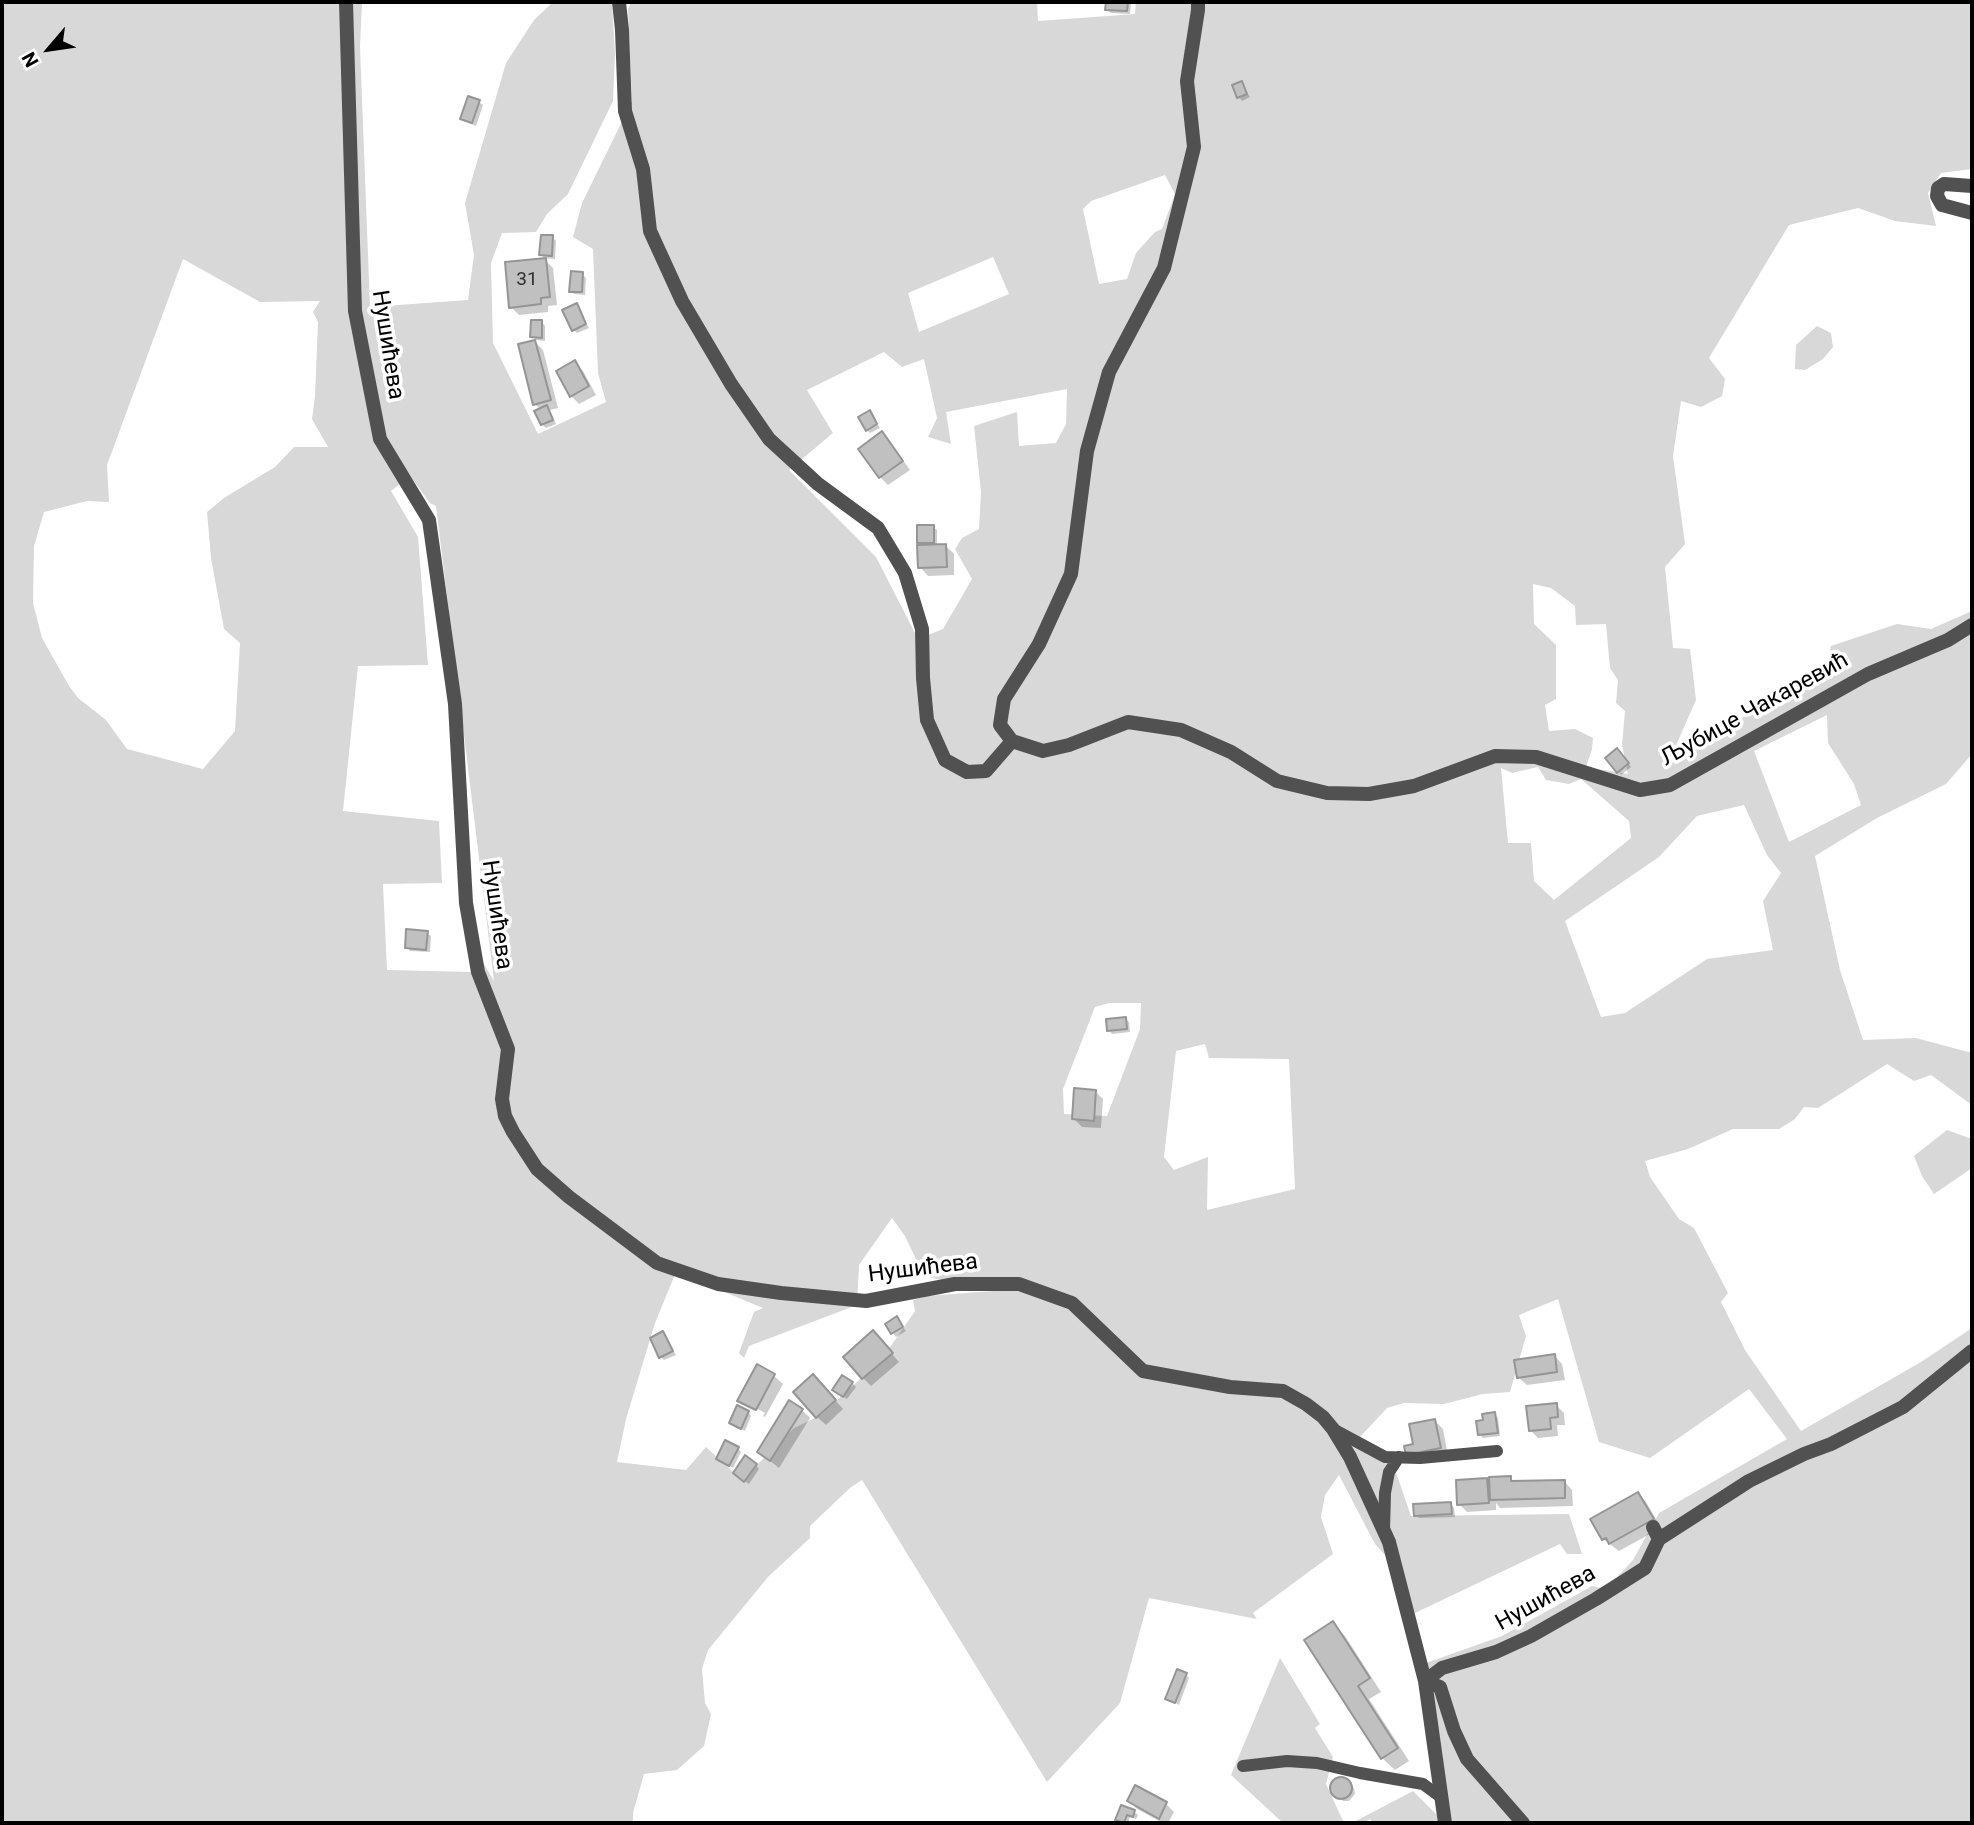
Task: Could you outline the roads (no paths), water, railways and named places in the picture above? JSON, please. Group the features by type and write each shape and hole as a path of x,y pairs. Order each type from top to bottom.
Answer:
{"street":[{"name":"Нушићева","path":"346,2 355,311 380,439 429,520 455,704 466,903 478,972 508,1049 502,1099 505,1116 537,1169 569,1197 657,1263 718,1284 866,1301 954,1284 1019,1284 1072,1303 1143,1371 1230,1387 1283,1391 1306,1404 1333,1429 1350,1457 1389,1542 1425,1681 1445,1823"},
{"path":"619,2 625,111 643,169 650,231 682,301 731,384 769,439 818,484 878,528 905,573 922,629 927,720 945,760 967,772 986,771 1012,741 1000,725 1004,699 1039,644 1071,574 1087,451 1109,372 1164,268 1195,147 1187,81 1198,2"},
{"path":"1972,186 1944,184 1938,188 1937,197 1942,205 1972,213"},
{"name":"Љубице Чакаревић","path":"1012,741 1043,751 1069,746 1128,722 1181,730 1231,752 1278,780 1327,793 1369,794 1414,786 1495,757 1536,757 1640,790 1670,786 1868,674 1948,640 1972,625"},
{"name":"Нушићева","path":"1425,1681 1442,1668 1496,1652 1531,1636 1596,1599 1645,1568 1656,1533 1749,1481 1831,1444 1903,1407 1972,1351"},
{"path":"1425,1681 1440,1687 1454,1731 1467,1759 1523,1823"}],"lane":[{"name":"Нушићева","path":"1333,1429 1385,1457 1420,1458 1497,1451"},
{"name":"Нушићева","path":"1384,1532 1385,1493 1389,1472 1399,1457"},
{"path":"1242,1766 1287,1761 1317,1763 1423,1784 1442,1798"}]}
